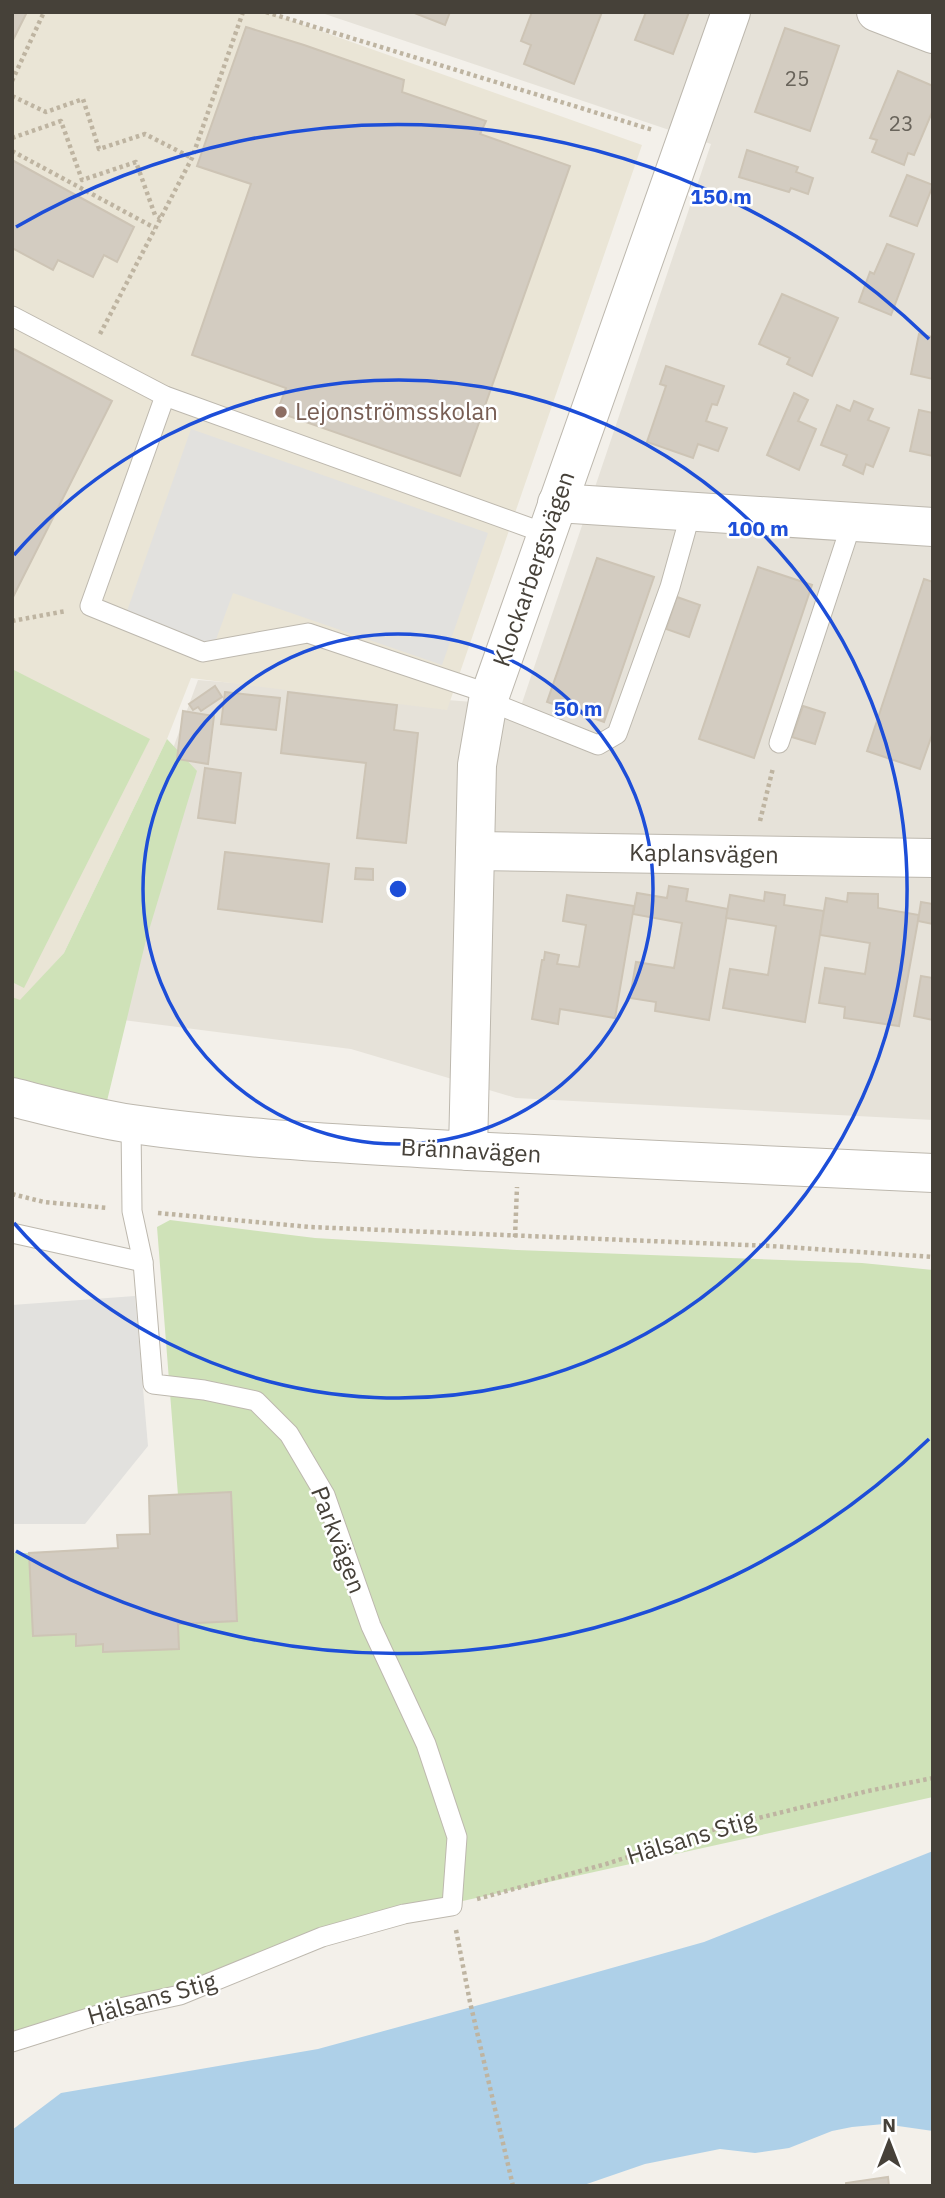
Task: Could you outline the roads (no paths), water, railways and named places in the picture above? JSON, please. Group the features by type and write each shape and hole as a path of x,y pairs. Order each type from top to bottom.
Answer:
{"street":[{"name":"Klockarbergsvägen","path":"468,1151 477,765 489,697 731,12"},
{"path":"876,12 933,34"},
{"path":"552,518 691,512 933,527"},
{"name":"Kaplansvägen","path":"475,851 933,858"},
{"name":"Brännavägen","path":"12,1097 131,1124 251,1137 517,1154 933,1173"}],"lane":[{"path":"12,316 165,396 552,518"},
{"path":"165,396 90,606 204,652 308,632 489,697 598,745 617,734 670,587 691,512"},
{"path":"779,743 852,522"},
{"name":"Parkvägen","path":"131,1124 132,1211 143,1262 153,1384 204,1390 256,1401 289,1434 325,1494 370,1626 426,1744 457,1837 452,1906"},
{"path":"12,1233 143,1262"},
{"name":"Hälsans Stig","path":"12,2042 120,2008 180,1996 322,1937 404,1914 452,1906"}],"water":[{"path":"933,1851 933,2131 884,2124 852,2127 832,2131 789,2148 755,2153 720,2149 645,2164 581,2186 12,2186 12,2130 61,2093 318,2049 530,1991 704,1942"}],"place":[{"name":"Lejonströmsskolan","path":"281,412"}]}
